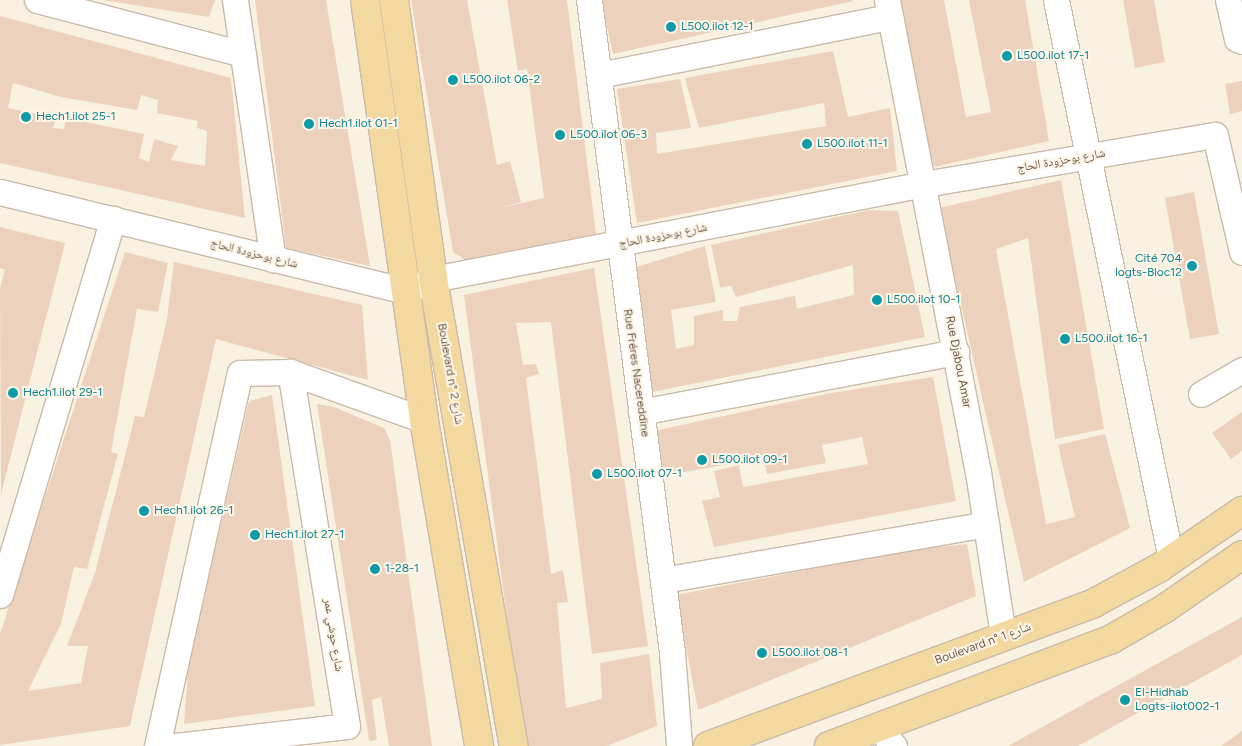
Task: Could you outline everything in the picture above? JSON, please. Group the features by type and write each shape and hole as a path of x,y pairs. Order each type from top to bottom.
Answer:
{"main road":[{"path":"365,0 424,420 479,746"},
{"name":"Boulevard n° شارع 2","path":"394,0 434,280 514,746"},
{"name":"Boulevard n° شارع 1","path":"708,746 1094,603 1171,559 1242,511"},
{"path":"829,746 886,737 1110,640 1164,609 1242,555"}],"street":[{"path":"37,0 243,54"},
{"path":"235,0 273,259"},
{"name":"Rue Fréres Nacereddine","path":"589,0 618,245 663,580 680,746"},
{"path":"1056,0 1171,559"},
{"path":"1228,0 1237,39 1242,42"},
{"path":"599,75 889,8"},
{"name":"Rue Djabou Amar","path":"889,8 956,352 1004,636"},
{"name":"شارع بوحزودة الحاج","path":"0,192 406,291 434,280 924,184 1215,135 1242,252"},
{"path":"0,595 113,219"},
{"path":"641,412 956,352"},
{"path":"1201,394 1242,370"},
{"path":"158,746 240,373 290,372 424,420"},
{"name":"شارع حوشي عمر","path":"175,746 347,726 290,372"},
{"path":"663,580 986,524"}],"building":[{"path":"103,0 215,0 209,17"},
{"name":"Hech1.ilot 01-1","path":"255,0 326,0 370,266 286,248"},
{"path":"411,0 467,0 497,165 510,161 521,202 499,208 544,198 527,69 518,71 507,0 567,0 596,234 465,260 453,252"},
{"name":"L500.ilot 12-1","path":"601,0 853,0 853,1 613,54"},
{"name":"L500.ilot 17-1","path":"897,0 944,0 966,117 991,112 969,0 1025,0 1049,141 934,167"},
{"path":"1123,0 1154,0 1165,62 1135,68"},
{"name":"Hech1.ilot 25-1","path":"0,16 231,78 245,218 0,163","holes":["13,83 61,97 137,110 141,95 158,100 157,113 198,121 197,128 207,131 205,166 171,160 178,146 154,139 149,162 139,158 144,134 66,118 64,129 53,128 56,118 8,108"]},
{"name":"L500.ilot 11-1","path":"833,51 848,117 890,108 897,171 637,223 617,89 680,79 691,128 656,133 657,154 826,126 824,103 699,128 685,78"},
{"path":"1242,81 1242,111 1230,114 1225,84"},
{"name":"L500.ilot 16-1","path":"1061,180 1104,429 1055,439 1028,238 996,249 1046,524 1075,517 1058,445 1105,434 1130,528 1024,582 939,208"},
{"name":"Cité 704 logts-Bloc12","path":"1194,192 1219,334 1190,339 1165,198"},
{"name":"L500.ilot 10-1","path":"869,210 898,211 925,337 652,392 633,268 705,246 716,302 671,310 676,349 694,345 694,316 723,310 723,321 737,321 740,307 795,296 797,309 854,295 853,265 736,297 731,286 720,287 711,245"},
{"name":"Hech1.ilot 29-1","path":"0,227 65,243 1,494 0,289 5,270 0,268"},
{"name":"Hech1.ilot 26-1","path":"125,252 168,263 158,312 137,309 111,452 118,454 87,569 74,567 61,624 28,691 81,683 88,646 67,646 95,573 135,416 144,417 167,319 174,262 362,305 368,380 216,339 130,726 0,745 0,634"},
{"name":"L500.ilot 07-1","path":"594,268 648,646 592,654 551,322 516,323 523,365 536,364 539,374 526,378 551,574 563,570 568,602 557,603 566,708 602,699 600,663 649,654 657,726 607,746 524,746 464,295"},
{"name":"L500.ilot 09-1","path":"933,377 956,501 714,547 702,501 720,497 714,471 739,465 743,487 868,464 862,437 822,445 826,463 767,474 764,458 656,477 649,432 831,393"},
{"name":"Hech1.ilot 27-1","path":"272,395 315,706 184,724 188,669 249,401"},
{"name":"1-28-1","path":"317,404 334,407 384,428 390,440 432,746 389,746 381,697 372,700 377,740 369,741"},
{"path":"1242,412 1242,451 1231,459 1212,433"},
{"name":"L500.ilot 08-1","path":"967,544 976,596 698,710 676,595 910,550"},
{"name":"El-Hidhab Logts-ilot002-1","path":"1242,617 1242,655 1078,746 1008,746"},
{"path":"1242,731 1242,746 1221,746"}],"place":[{"name":"L500.ilot 12-1","path":"671,27"},
{"name":"L500.ilot 17-1","path":"1007,56"},
{"name":"L500.ilot 06-2","path":"453,80"},
{"name":"Hech1.ilot 25-1","path":"26,117"},
{"name":"Hech1.ilot 01-1","path":"309,124"},
{"name":"L500.ilot 06-3","path":"560,135"},
{"name":"L500.ilot 11-1","path":"807,144"},
{"name":"Cité 704 logts-Bloc12","path":"1192,266"},
{"name":"L500.ilot 10-1","path":"877,300"},
{"name":"L500.ilot 16-1","path":"1065,339"},
{"name":"Hech1.ilot 29-1","path":"13,393"},
{"name":"L500.ilot 09-1","path":"702,460"},
{"name":"L500.ilot 07-1","path":"597,474"},
{"name":"Hech1.ilot 26-1","path":"144,511"},
{"name":"Hech1.ilot 27-1","path":"255,535"},
{"name":"1-28-1","path":"375,569"},
{"name":"L500.ilot 08-1","path":"762,653"},
{"name":"El-Hidhab Logts-ilot002-1","path":"1125,700"}]}
